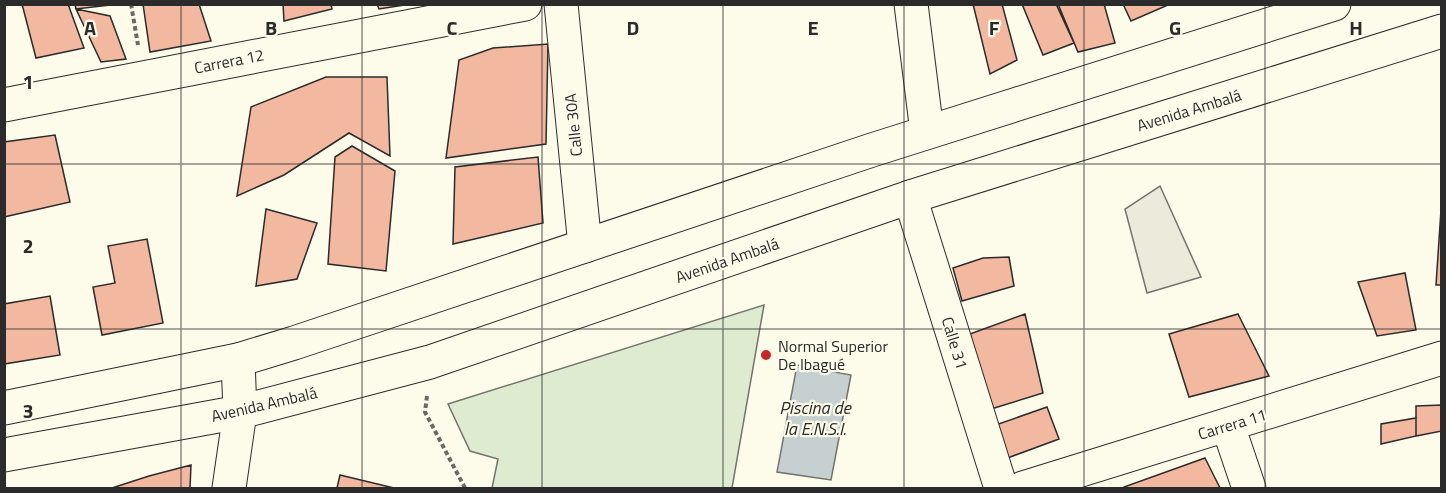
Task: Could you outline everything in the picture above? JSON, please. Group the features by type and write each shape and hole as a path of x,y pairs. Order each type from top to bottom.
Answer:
{"main road":[{"name":"Carrera 12","path":"4,105 525,4"},
{"name":"Calle 30A","path":"561,4 585,246"},
{"path":"911,4 927,132"},
{"path":"4,408 238,360 294,343 927,132 1334,4"},
{"name":"Avenida Ambalá","path":"4,456 240,412 430,362 910,197 1442,31"},
{"name":"Calle 31","path":"910,197 1001,489"},
{"name":"Carrera 11","path":"1023,489 1442,358"},
{"path":"229,489 240,412 238,360"},
{"path":"1228,426 1249,489"}],"path":[{"path":"131,4 142,78"},
{"path":"430,362 425,412 465,489"}],"green space":[{"path":"764,305 732,488 492,488 498,459 470,451 448,404"}],"shaded area":[{"path":"1160,186 1201,277 1147,293 1125,209"}],"water":[{"name":"Piscina de la E.N.S.I.","path":"797,365 851,375 831,480 777,472"}],"building":[{"path":"22,4 68,4 84,48 36,58"},
{"path":"75,4 110,4 110,5 76,9"},
{"path":"143,4 199,4 211,41 150,52"},
{"path":"283,4 331,4 332,9 284,21"},
{"path":"377,4 411,4 379,9"},
{"path":"973,4 1002,4 1017,60 990,74"},
{"path":"1022,4 1056,4 1074,43 1043,55"},
{"path":"1058,4 1104,4 1115,43 1078,52"},
{"path":"1123,4 1168,4 1168,5 1131,21"},
{"path":"76,9 110,16 126,59 101,62"},
{"path":"548,44 546,144 446,158 459,60 493,48"},
{"path":"326,77 387,77 390,156 349,133 284,175 237,196 251,107"},
{"path":"55,135 70,202 4,217 4,142"},
{"path":"352,146 395,171 386,271 328,264 335,157"},
{"path":"538,157 543,223 453,244 455,167"},
{"path":"266,209 317,223 297,279 256,286"},
{"path":"1441,210 1442,285 1436,285"},
{"path":"147,239 163,323 102,335 93,287 115,283 108,246"},
{"path":"1009,257 1014,286 962,301 953,268 983,258"},
{"path":"1405,273 1416,330 1377,336 1358,282"},
{"path":"50,296 60,355 4,364 4,304"},
{"path":"1025,314 1043,393 991,409 970,334"},
{"path":"1238,314 1269,376 1189,397 1169,334"},
{"path":"1442,405 1442,431 1416,436 1416,406"},
{"path":"1047,407 1059,439 1002,460 990,427"},
{"path":"1416,418 1416,436 1381,444 1381,424"},
{"path":"1205,458 1220,488 1124,488 1124,487"},
{"path":"191,465 190,488 112,488 149,476"},
{"path":"340,475 394,488 337,488"}],"place":[{"name":"Normal Superior De Ibagué","path":"766,355"}]}
